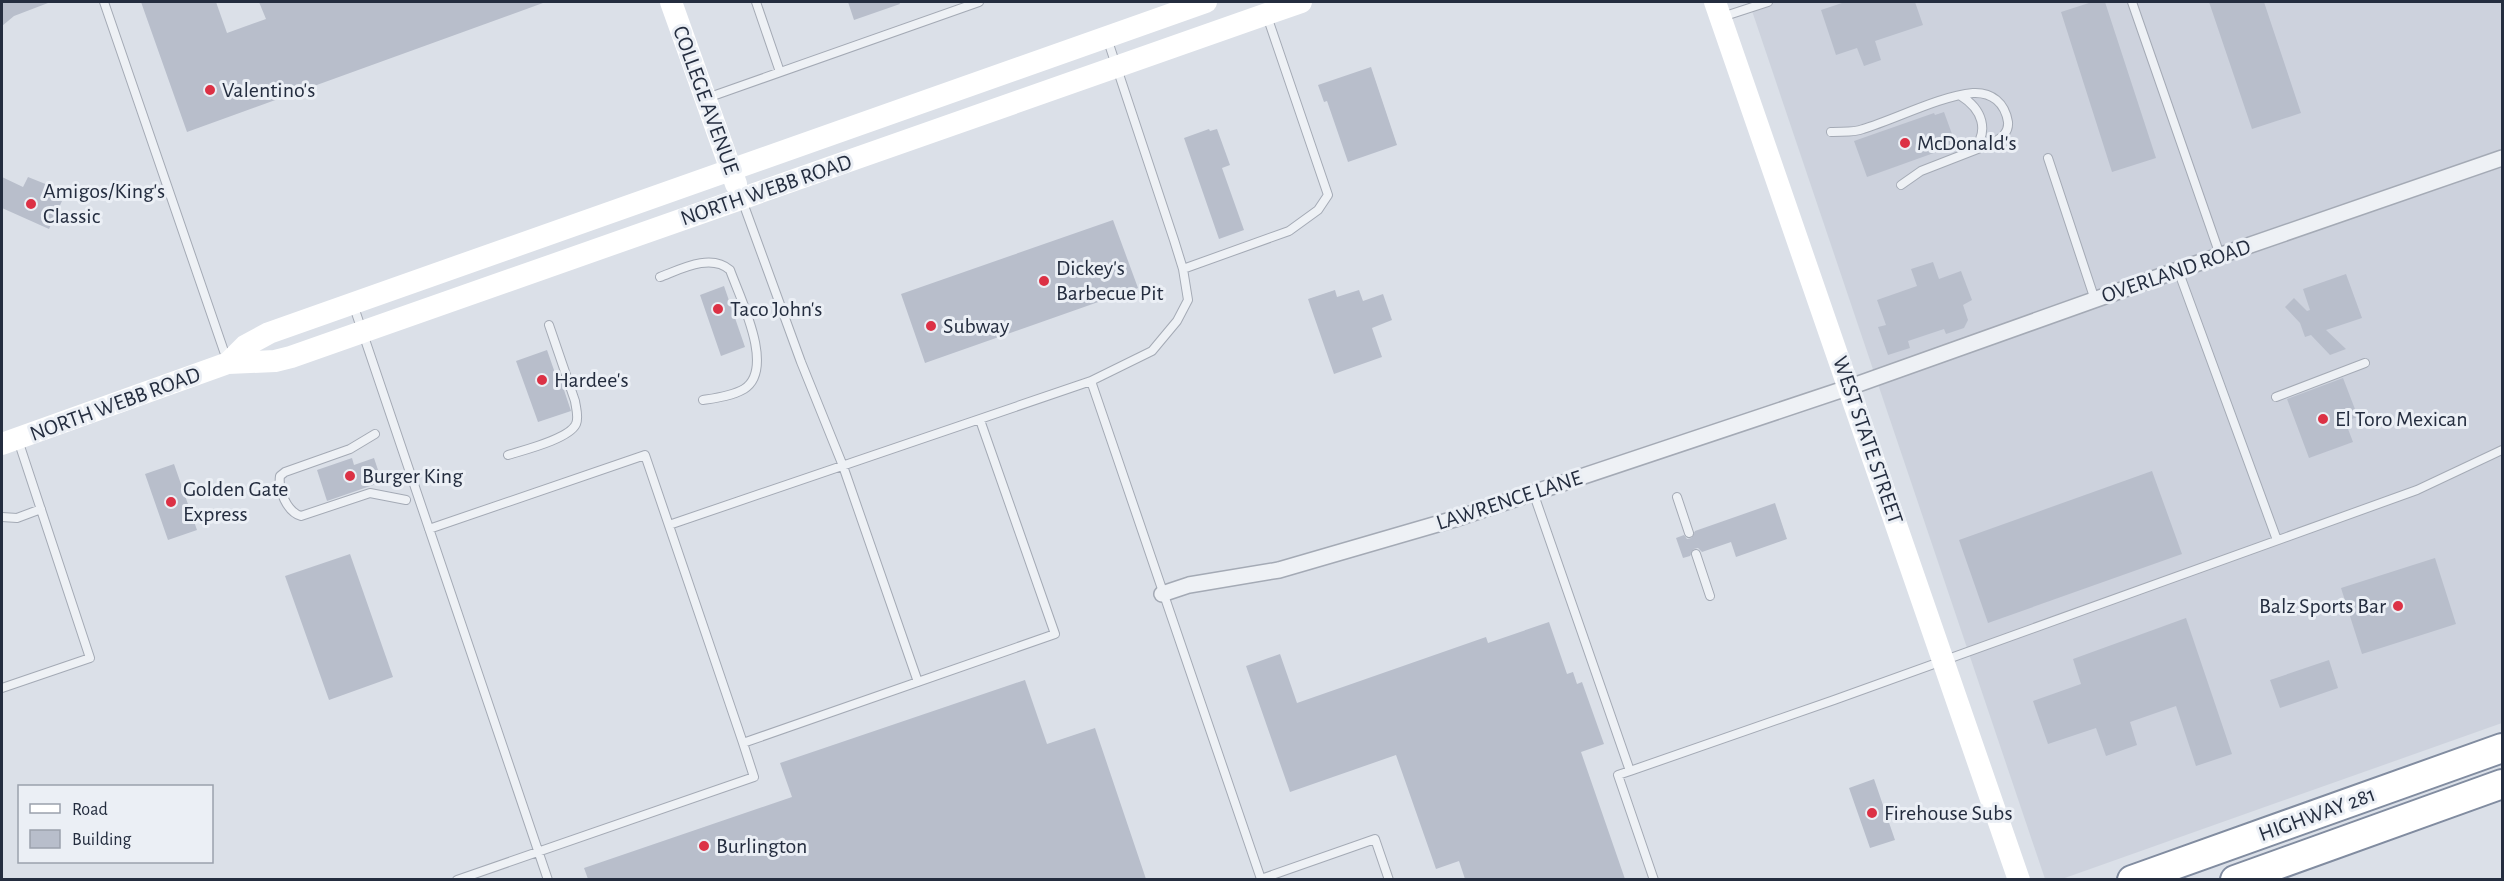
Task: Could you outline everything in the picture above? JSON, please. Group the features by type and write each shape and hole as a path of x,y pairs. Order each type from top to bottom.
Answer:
{"highway":[{"name":"HIGHWAY 281","path":"2132,879 2502,748"},
{"name":"HIGHWAY 281","path":"2235,879 2502,784"}],"main road":[{"name":"COLLEGE AVENUE","path":"671,2 741,198"},
{"name":"NORTH WEBB ROAD","path":"228,363 257,338 1206,2"},
{"name":"NORTH WEBB ROAD","path":"9,441 228,363 275,362 363,333 1301,2"},
{"name":"WEST STATE STREET","path":"1718,10 2019,879"}],"street":[{"name":"OVERLAND ROAD","path":"1850,387 2220,255 2502,158"},
{"name":"LAWRENCE LANE","path":"1162,594 1189,585 1279,570 1458,518 1850,387"}],"lane":[{"path":"104,2 228,363"},
{"path":"756,2 780,72"},
{"path":"706,99 979,2"},
{"path":"1718,10 1768,2"},
{"path":"2132,2 2220,255"},
{"path":"1183,269 1289,231 1318,210 1328,195 1266,14"},
{"path":"669,525 1090,381 1152,351 1177,321 1188,300 1183,269 1107,37"},
{"path":"1831,132 1860,131 1973,93 1989,95 1998,100 2008,122 2003,136 1993,143 1921,171 1901,185"},
{"path":"1961,96 1975,108 1984,134 1972,151"},
{"path":"2048,158 2095,300"},
{"path":"741,198 801,362 843,466 918,682"},
{"path":"660,277 706,262 722,263 730,270 757,348 758,363 753,380 744,389 703,400"},
{"path":"2178,270 2277,540"},
{"path":"352,303 548,879"},
{"path":"508,455 561,437 576,424 578,413 575,401 549,325"},
{"path":"2276,397 2365,363"},
{"path":"1090,381 1261,879 1375,839 1389,879"},
{"path":"743,743 1055,634 980,420"},
{"path":"375,434 350,449 285,472 280,476 279,482 288,508 293,514 301,516 370,494 406,500"},
{"path":"2,688 90,658 41,509 9,441"},
{"path":"1654,879 1618,775 2417,490 2502,450"},
{"path":"429,529 645,455 754,777 457,879"},
{"path":"1533,492 1630,771"},
{"path":"1677,497 1689,533"},
{"path":"2,517 16,518 41,509"},
{"path":"1696,554 1710,596"}],"shaded area":[{"path":"1749,2 2502,2 2502,723 2062,879 2045,879"}],"building":[{"path":"2,2 48,3 14,16 2,26"},
{"path":"141,2 216,2 227,33 266,19 259,2 543,3 187,132"},
{"path":"848,2 899,2 900,4 854,20"},
{"path":"1845,2 1915,2 1923,25 1875,41 1881,60 1864,66 1857,48 1836,55 1821,10"},
{"path":"2092,2 2105,2 2156,158 2112,172 2061,12"},
{"path":"2209,2 2264,2 2301,113 2252,129"},
{"path":"1371,67 1397,145 1348,162 1327,101 1324,102 1318,85"},
{"name":"McDonald's","path":"1944,112 1956,145 1867,177 1854,141 1934,113 1935,115"},
{"path":"1209,129 1210,131 1217,129 1230,165 1222,168 1244,230 1219,239 1184,138"},
{"name":"Amigos/King's Classic","path":"2,177 23,187 28,177 48,185 44,193 62,201 49,229 2,208"},
{"path":"1113,220 1138,288 925,363 901,294"},
{"path":"1933,262 1939,279 1961,271 1972,300 1963,305 1968,320 1964,328 1946,334 1944,329 1908,341 1910,348 1888,355 1878,327 1886,325 1877,300 1917,286 1911,269"},
{"path":"2346,274 2362,318 2326,330 2346,349 2330,355 2311,335 2305,337 2300,323 2285,307 2294,298 2307,311 2310,310 2303,289"},
{"name":"Taco John's","path":"724,286 745,347 721,356 700,295"},
{"path":"1335,290 1337,297 1359,290 1363,301 1383,294 1392,320 1372,328 1382,357 1334,374 1308,299"},
{"name":"Hardee's","path":"547,350 555,373 558,372 571,411 538,422 516,361"},
{"name":"El Toro Mexican","path":"2343,378 2358,417 2345,421 2353,442 2309,458 2287,399"},
{"name":"Burger King","path":"352,458 354,465 374,458 382,482 327,501 317,470"},
{"name":"Golden Gate Express","path":"174,464 197,530 168,540 145,474"},
{"path":"2152,471 2182,554 1988,623 1959,540"},
{"path":"1775,503 1787,539 1736,557 1731,542 1702,552 1698,548 1694,549 1690,556 1683,558 1676,538 1684,535 1687,539 1691,538 1695,531"},
{"path":"350,554 393,677 329,700 285,576"},
{"name":"Balz Sports Bar","path":"2435,558 2456,624 2362,654 2341,588"},
{"path":"2186,618 2232,754 2196,766 2176,706 2130,722 2137,745 2106,756 2096,728 2048,744 2033,701 2081,684 2073,659"},
{"path":"1549,622 1567,674 1573,672 1577,684 1582,682 1604,744 1581,752 1625,879 1465,879 1459,861 1436,869 1396,755 1290,792 1246,666 1280,654 1297,703 1486,637 1488,643"},
{"path":"2329,660 2338,688 2280,708 2270,680"},
{"path":"1025,680 1047,744 1095,728 1146,879 588,879 584,868 792,797 780,763"},
{"name":"Firehouse Subs","path":"1874,779 1895,840 1870,848 1849,788"}],"place":[{"name":"Valentino's","path":"210,90"},
{"name":"McDonald's","path":"1905,143"},
{"name":"Amigos/King's Classic","path":"31,204"},
{"name":"Dickey's Barbecue Pit","path":"1044,281"},
{"name":"Taco John's","path":"718,309"},
{"name":"Subway","path":"931,326"},
{"name":"Hardee's","path":"542,380"},
{"name":"El Toro Mexican","path":"2323,419"},
{"name":"Burger King","path":"350,476"},
{"name":"Golden Gate Express","path":"171,502"},
{"name":"Balz Sports Bar","path":"2398,606"},
{"name":"Firehouse Subs","path":"1872,813"},
{"name":"Burlington","path":"704,846"}]}
